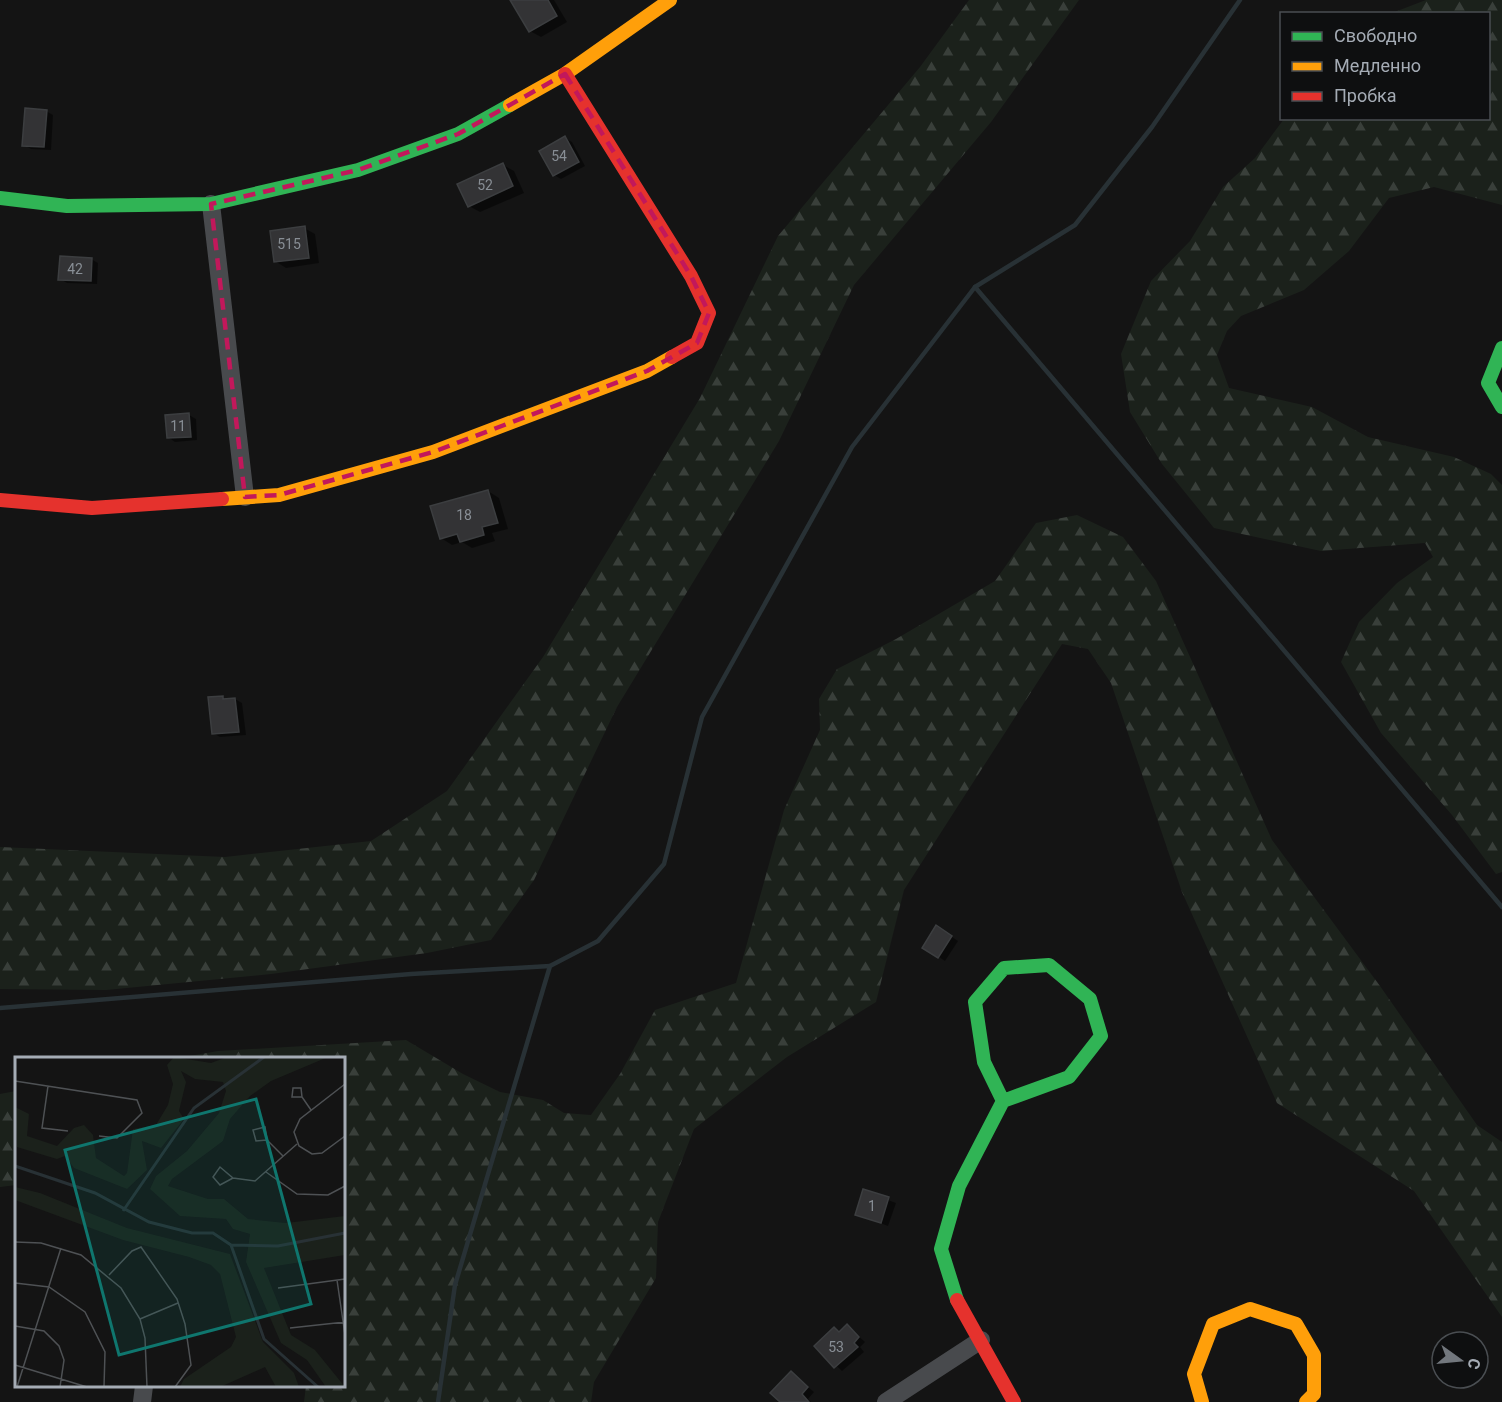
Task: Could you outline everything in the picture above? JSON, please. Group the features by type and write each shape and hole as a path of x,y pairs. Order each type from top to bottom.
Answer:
{"street":[{"path":"0,198 67,206 211,204 358,170 458,134 565,74 670,0"},
{"path":"0,501 92,508 279,495 433,452 647,371 697,343 709,313 691,276 565,74"},
{"path":"211,204 245,497"},
{"path":"1502,348 1488,383 1502,406"},
{"path":"1003,1101 984,1062 975,1002 1004,968 1049,965 1090,999 1101,1036 1069,1077 1003,1101 959,1186 941,1249 958,1305 981,1340 1014,1402"},
{"path":"1202,1402 1194,1374 1213,1324 1250,1309 1296,1324 1314,1355 1314,1394 1306,1402"},
{"path":"886,1402 981,1340"},
{"path":"142,1402 144,1387"}],"highlighted area":[{"path":"565,74 691,276 709,313 697,343 647,371 433,452 279,495 245,497 211,204 358,170 458,134"}],"green space":[{"path":"969,0 1079,0 991,122 854,285 779,441 617,707 534,880 491,940 427,953 271,974 106,990 0,989 0,847 225,857 371,841 447,791 543,657 700,398 778,236 920,67"},
{"path":"1426,0 1502,0 1502,205 1434,187 1389,198 1349,251 1304,290 1241,316 1227,331 1217,355 1229,388 1312,407 1368,437 1454,457 1491,474 1502,485 1502,872 1496,874 1452,815 1381,733 1341,662 1359,622 1397,583 1433,557 1425,543 1321,551 1214,528 1162,464 1130,412 1121,354 1151,281 1190,241 1223,187 1255,158 1283,120 1490,120 1490,12 1395,12"},
{"path":"1077,515 1123,537 1156,581 1272,840 1380,986 1477,1125 1502,1142 1502,1317 1414,1191 1277,1103 1182,892 1111,683 1088,649 1062,644 904,890 876,1002 787,1057 694,1129 658,1222 656,1278 594,1382 591,1402 304,1402 306,1387 345,1387 345,1057 184,1057 218,1051 406,1040 463,1074 500,1092 543,1100 564,1113 591,1115 620,1074 655,1010 736,983 784,810 820,730 819,699 837,669 896,639 995,581 1036,523"},
{"path":"15,1091 15,1185 0,1187 0,1094"}],"building":[{"path":"510,0 548,0 557,16 529,32"},
{"path":"25,108 47,110 44,147 22,146"},
{"path":"565,136 579,162 553,176 539,151"},
{"path":"503,163 513,186 468,207 457,184"},
{"path":"305,226 309,258 274,262 270,231"},
{"path":"60,256 92,258 91,281 58,280"},
{"path":"189,413 191,437 167,438 165,415"},
{"path":"488,490 498,523 482,527 484,535 460,542 457,534 440,539 430,506"},
{"path":"223,696 223,699 235,698 239,732 212,734 208,697"},
{"path":"936,925 952,936 938,958 922,948"},
{"path":"863,1189 889,1197 881,1223 855,1215"},
{"path":"847,1324 859,1337 854,1343 858,1347 834,1368 814,1346 834,1327 839,1332"},
{"path":"791,1371 808,1387 802,1394 809,1402 780,1402 770,1393"}],"waterway":[{"path":"438,1402 455,1285 550,966 598,941 664,864 702,717 852,447 975,287 1075,225 1152,127 1240,0"},
{"path":"975,287 1502,907"},
{"path":"0,1008 411,974 550,966"}],"traffic: fast":[{"path":"0,198 67,206 211,204 358,170 458,134 510,105"},
{"path":"1502,348 1488,383 1502,407"},
{"path":"957,1300 941,1249 959,1186 1003,1101 1069,1077 1101,1036 1090,999 1049,965 1004,968 975,1002 984,1062 1003,1101"}],"traffic: slow":[{"path":"510,105 565,74 670,0"},
{"path":"222,499 279,495 433,452 647,371 672,357"},
{"path":"1202,1402 1194,1374 1213,1324 1250,1309 1296,1324 1314,1355 1314,1394 1306,1402"}],"traffic: jam":[{"path":"565,74 691,276 709,313 697,343 672,357"},
{"path":"0,500 92,508 222,499"},
{"path":"957,1300 1014,1402"}]}
